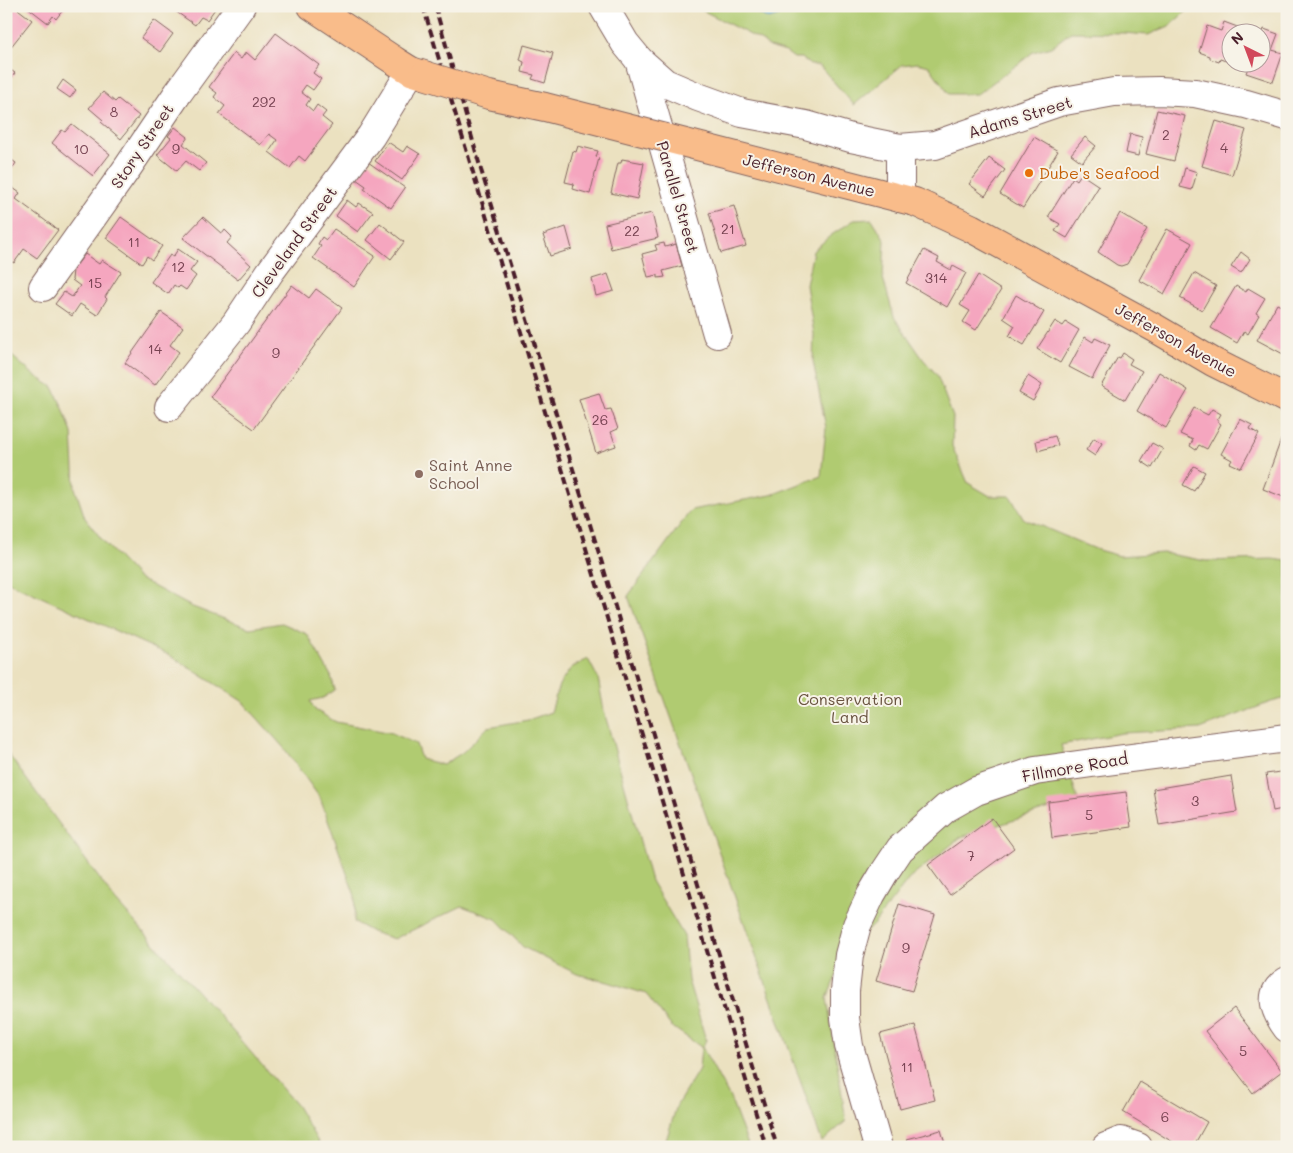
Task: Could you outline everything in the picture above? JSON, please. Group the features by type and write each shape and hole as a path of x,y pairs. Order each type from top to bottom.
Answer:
{"main road":[{"name":"Jefferson Avenue","path":"312,6 417,73 489,95 545,107 915,202 971,228 1213,362 1287,399"}],"street":[{"name":"Story Street","path":"43,287 241,6"},
{"name":"Parallel Street","path":"603,6 625,43 639,60 664,83 742,113 806,125 851,138 900,148"},
{"name":"Parallel Street","path":"639,60 717,334"},
{"name":"Cleveland Street","path":"169,407 236,323 270,272 417,73"},
{"name":"Adams Street","path":"900,148 935,145 1059,102 1114,92 1159,90 1195,93 1246,104 1287,116"},
{"path":"891,196 900,148"},
{"name":"Fillmore Road","path":"878,1147 849,1046 844,1018 845,991 848,955 858,925 871,895 900,849 946,808 976,791 1035,771 1092,762 1287,738"},
{"path":"1287,981 1277,991 1274,1005 1278,1017 1287,1028"},
{"path":"1106,1147 1121,1141 1138,1147"}],"green space":[{"path":"699,6 749,6 751,10 783,10 782,6 1185,6 1188,10 1169,26 1148,35 1071,32 1051,47 1033,52 977,94 949,94 929,66 918,63 902,65 854,105 819,65 810,65 802,58 794,58 786,52 769,47 762,41 702,10"},
{"name":"Conservation Land","path":"872,219 885,240 883,278 894,317 923,359 937,375 953,417 952,446 968,483 990,496 1010,496 1024,519 1098,550 1120,556 1163,553 1206,561 1272,559 1287,561 1287,698 1271,702 1200,729 1122,733 1061,745 1078,800 961,837 909,879 874,924 846,952 827,998 846,1121 822,1142 628,596 691,510 771,495 821,476 826,428 813,361 814,334 806,285 813,251 830,236 854,220"},
{"path":"6,351 34,375 53,387 72,433 75,488 85,518 103,541 138,578 190,606 250,628 282,623 307,634 331,676 335,690 323,698 310,701 315,710 336,722 392,733 416,744 421,759 443,765 463,752 488,727 528,720 551,712 559,685 571,668 588,659 598,678 604,711 651,881 684,936 688,980 706,1040 702,1047 730,1098 748,1147 664,1147 677,1105 699,1069 701,1047 671,1026 646,994 577,974 523,947 496,919 462,906 394,939 372,932 354,922 355,896 320,798 284,748 242,701 169,655 6,581"},
{"path":"6,751 115,900 218,1014 297,1106 321,1147 6,1147"}],"water":[{"path":"749,6 782,6 783,10 779,16 769,19 751,10"}],"building":[{"path":"6,6 14,6 32,20 6,53"},
{"path":"26,6 66,6 56,19 53,16 48,23"},
{"path":"168,6 217,6 207,20 201,17 195,25"},
{"path":"154,20 173,34 160,52 141,38"},
{"path":"1207,26 1220,31 1219,62 1199,52"},
{"path":"1270,31 1278,34 1272,50 1283,53 1273,82 1246,73 1270,72"},
{"path":"276,33 319,65 313,73 321,79 313,90 306,85 301,92 310,99 306,105 313,111 317,105 326,112 322,117 332,125 305,161 299,156 290,168 269,152 277,140 269,134 260,145 219,114 225,106 214,97 217,93 209,87 234,53 241,59 246,52 255,60"},
{"path":"524,45 553,53 545,83 532,79 534,75 522,72 524,62 520,60"},
{"path":"6,67 15,73 6,85"},
{"path":"63,80 76,90 70,98 57,89"},
{"path":"103,92 115,102 118,99 139,116 121,139 101,122 103,120 89,108"},
{"path":"1157,110 1185,116 1174,161 1146,154"},
{"path":"1216,121 1246,130 1232,175 1202,166"},
{"path":"72,124 110,154 93,176 52,143 62,130 65,132"},
{"path":"175,127 188,137 183,144 206,163 199,171 186,161 177,171 157,155 171,138 168,136"},
{"path":"1130,134 1142,137 1138,156 1126,153"},
{"name":"Dube's Seafood","path":"1034,137 1058,151 1023,208 1000,194"},
{"path":"1085,137 1096,146 1082,162 1071,154"},
{"path":"388,142 403,152 407,146 420,154 402,180 375,161"},
{"path":"578,146 598,151 596,157 599,158 590,194 573,189 574,184 565,182 573,151 576,152"},
{"path":"6,156 16,163 6,178"},
{"path":"989,158 1005,170 985,196 969,184"},
{"path":"622,159 644,163 637,199 611,193 618,163 621,163"},
{"path":"368,162 405,188 391,208 364,189 366,186 356,179"},
{"path":"1185,168 1197,172 1192,190 1180,187"},
{"path":"1081,174 1099,186 1067,238 1055,231 1060,224 1048,217 1073,177 1077,180"},
{"path":"6,183 20,193 16,199 58,230 37,258 24,249 14,263 6,258 6,211 8,209 6,208"},
{"path":"347,200 356,207 359,203 373,212 358,232 336,216"},
{"path":"734,206 746,246 721,253 709,213"},
{"path":"652,213 658,238 611,249 605,224"},
{"path":"1120,213 1147,229 1127,264 1121,266 1098,252"},
{"path":"121,217 162,246 152,260 147,256 142,264 106,238"},
{"path":"203,217 222,234 225,230 232,237 227,243 251,265 238,280 183,238"},
{"path":"380,223 404,242 391,259 367,240"},
{"path":"566,227 572,249 550,256 543,235"},
{"path":"334,229 375,256 354,287 313,258 321,246 318,244 322,237 326,240"},
{"path":"1167,229 1192,243 1164,294 1139,280"},
{"path":"664,243 665,247 676,244 682,266 663,271 665,277 658,278 658,275 648,277 642,254 657,250 655,245"},
{"path":"178,249 197,262 190,271 196,276 186,290 174,285 168,294 151,282 170,255 173,257"},
{"path":"924,250 939,258 937,262 951,270 953,266 966,273 947,307 906,283"},
{"path":"1241,252 1250,259 1241,273 1231,267"},
{"path":"85,254 99,264 102,260 121,272 105,297 107,299 97,315 80,304 72,316 55,304 64,292 72,297 80,286 72,280 73,270"},
{"path":"1194,273 1216,286 1202,310 1180,298"},
{"path":"608,274 614,291 596,296 592,279"},
{"path":"978,275 1001,290 976,330 963,322 970,311 960,305"},
{"path":"292,285 309,298 316,289 342,308 254,429 210,397"},
{"path":"1236,286 1246,292 1248,288 1265,298 1256,313 1259,315 1248,334 1244,331 1237,343 1211,328"},
{"path":"1016,295 1044,312 1024,345 1009,336 1015,326 1003,318"},
{"path":"1277,304 1287,309 1287,351 1285,355 1257,340"},
{"path":"161,312 183,327 170,345 179,352 155,385 125,363"},
{"path":"1055,321 1063,326 1066,322 1079,330 1060,363 1037,349"},
{"path":"1085,337 1093,342 1095,338 1110,345 1092,379 1069,367"},
{"path":"1123,353 1132,359 1129,364 1142,371 1125,400 1101,386 1118,357 1120,358"},
{"path":"1159,372 1188,390 1166,428 1137,411"},
{"path":"1028,376 1042,385 1033,401 1019,393"},
{"path":"599,393 605,410 611,409 618,429 611,432 616,446 596,453 579,399"},
{"path":"1194,408 1208,415 1212,409 1221,414 1217,421 1221,424 1207,449 1199,445 1196,450 1190,446 1193,440 1180,434"},
{"path":"1240,419 1252,425 1250,429 1259,434 1241,468 1230,463 1232,460 1221,454"},
{"path":"1055,436 1058,445 1038,451 1036,441"},
{"path":"1282,437 1287,439 1286,498 1263,489"},
{"path":"1094,438 1102,443 1095,456 1086,450"},
{"path":"1152,443 1163,449 1152,468 1141,461"},
{"path":"1194,466 1205,472 1194,491 1183,485"},
{"path":"1287,771 1287,808 1273,811 1266,774"},
{"path":"1231,776 1237,812 1159,825 1153,789"},
{"path":"1126,792 1131,827 1052,838 1048,802"},
{"path":"992,818 1014,848 950,895 928,865"},
{"path":"899,904 935,915 912,991 876,981"},
{"path":"1234,1008 1282,1071 1253,1093 1205,1031"},
{"path":"915,1025 935,1100 900,1109 880,1034"},
{"path":"1140,1082 1207,1122 1193,1147 1181,1147 1123,1112"},
{"path":"941,1130 946,1147 909,1147 907,1139"}],"railway":[{"path":"423,6 766,1147"},
{"path":"435,6 481,170 605,573 777,1147"}],"place":[{"name":"Dube's Seafood","path":"1029,173"},
{"name":"Saint Anne School","path":"419,474"}]}
